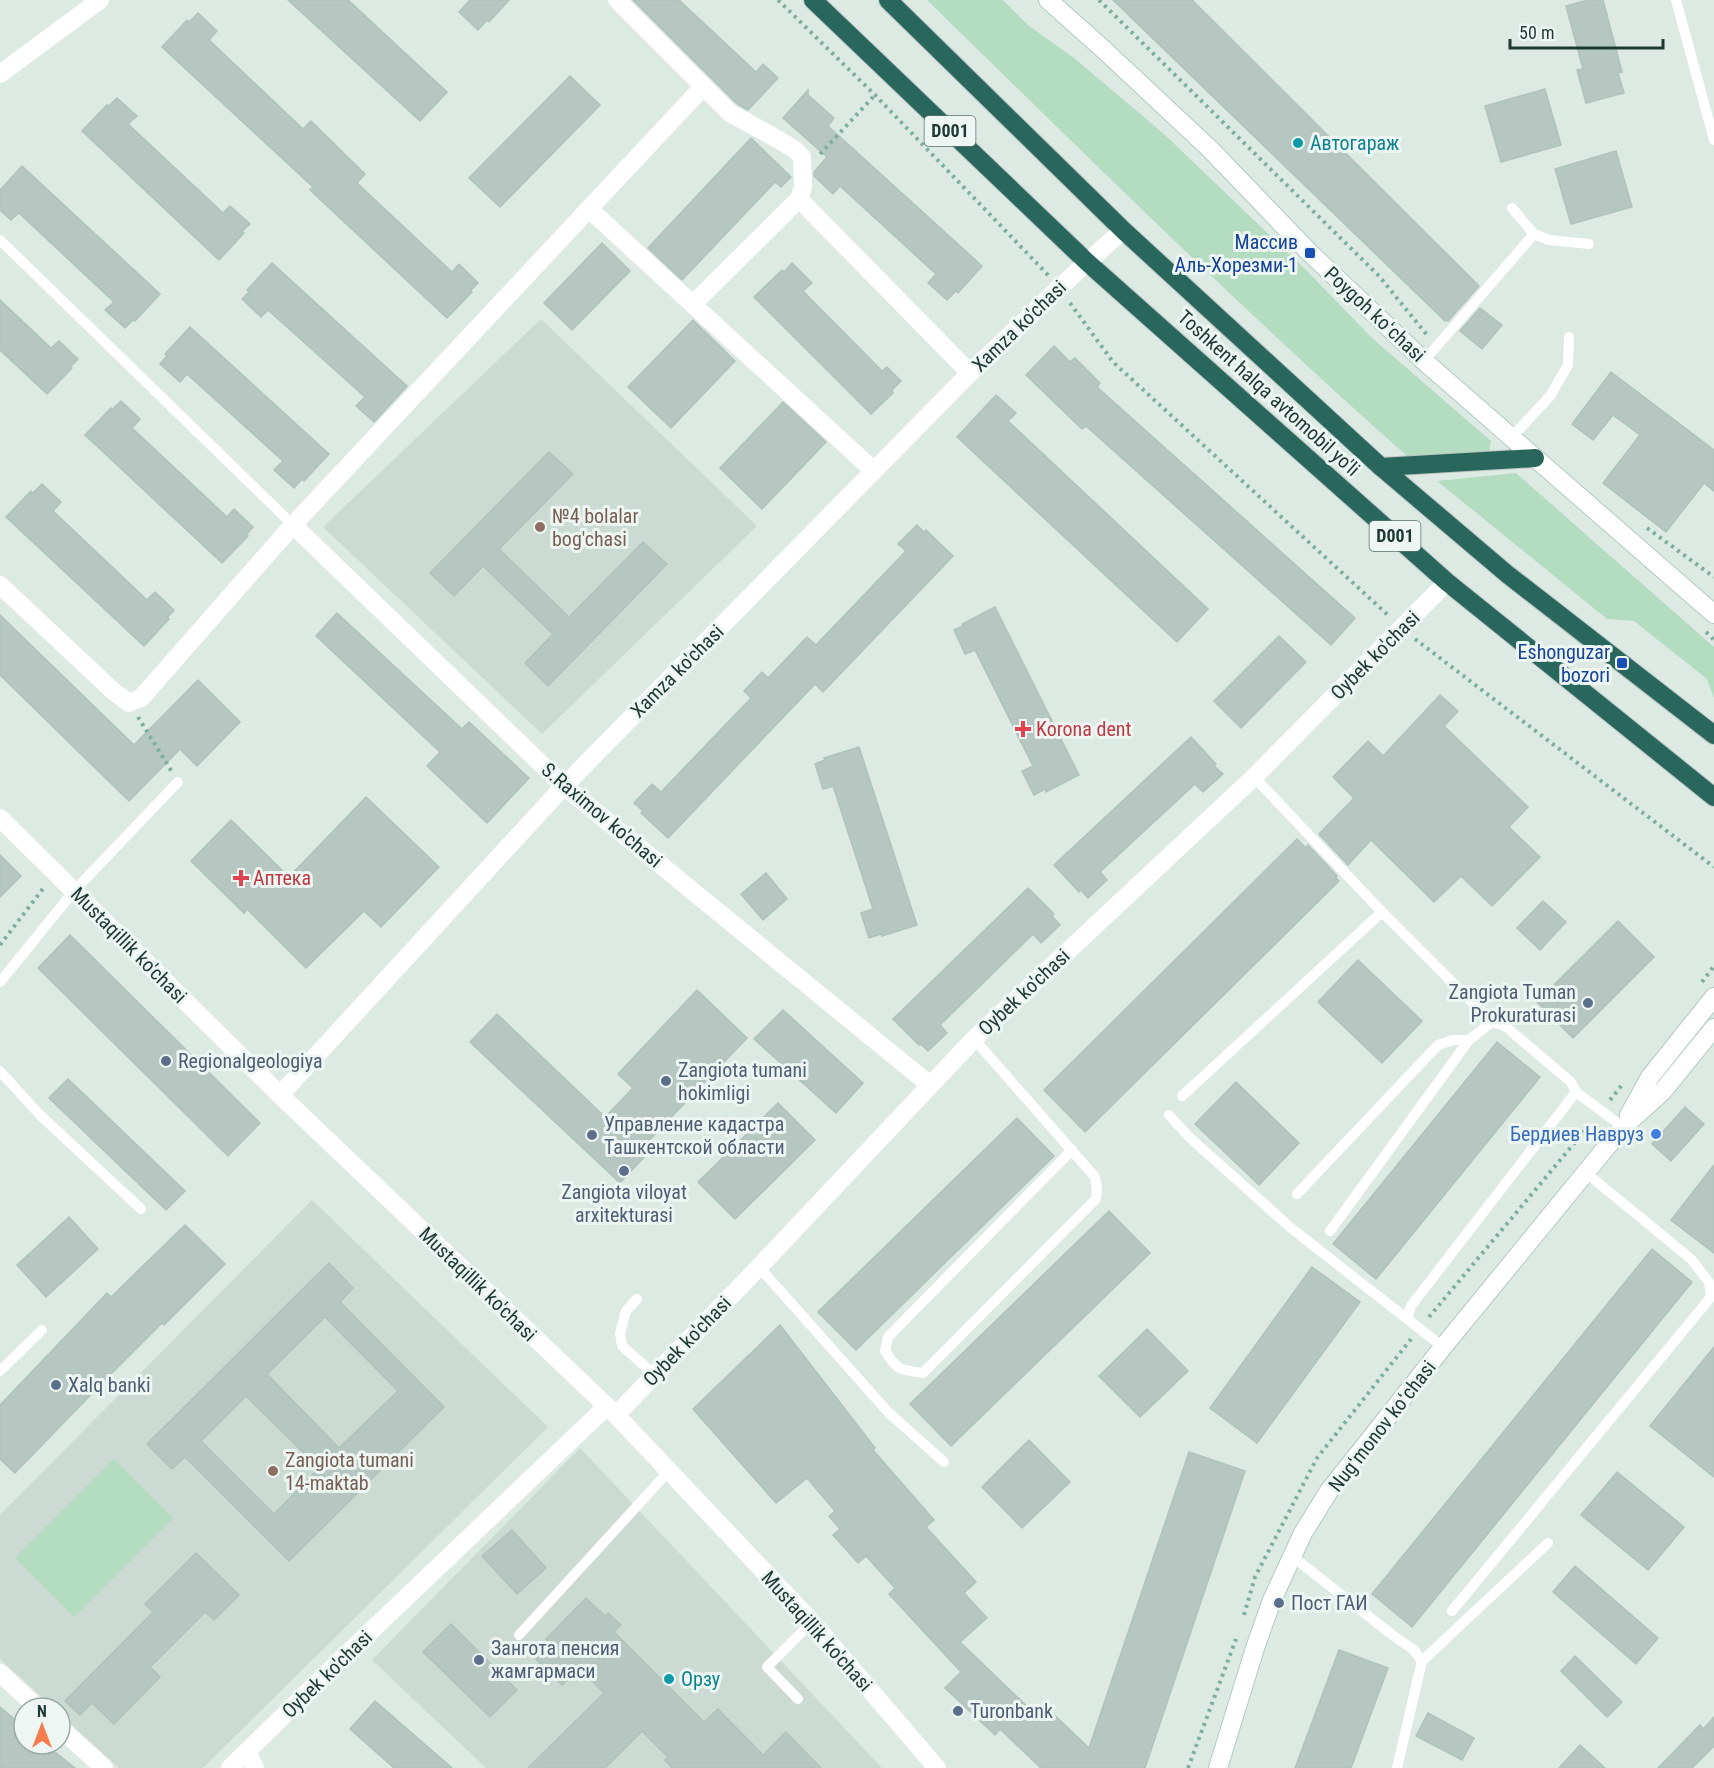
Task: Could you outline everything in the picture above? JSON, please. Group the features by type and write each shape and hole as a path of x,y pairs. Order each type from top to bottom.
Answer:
{"highway":[{"name":"Toshkent halqa avtomobil yo'li","path":"813,0 1087,262 1447,582 1714,797"},
{"name":"Toshkent halqa avtomobil yo'li","path":"888,0 1123,230 1381,467 1507,574 1714,735"},
{"path":"1381,467 1535,458"}],"street":[{"path":"0,74 100,0"},
{"path":"616,0 730,113 794,149 802,157 803,187 799,199 693,304"},
{"name":"Poygoh koʻchasi","path":"1048,0 1104,49 1210,149 1311,253 1425,361 1714,614"},
{"path":"0,585 129,704 141,698 293,525 703,87"},
{"path":"799,199 970,373"},
{"path":"589,208 874,471"},
{"name":"Xamza ko'chasi","path":"280,1095 564,786 970,373 1123,230"},
{"name":"S.Raximov ko'chasi","path":"293,525 564,786 930,1085"},
{"name":"Oybek ko'chasi","path":"230,1768 251,1760 338,1662 611,1411 655,1375 974,1039 1254,777 1447,582"},
{"name":"Mustaqillik ko'chasi","path":"0,818 280,1095 611,1411 812,1622 937,1768"},
{"name":"Nugʻmonov koʻchasi","path":"1623,1127 1650,1077 1714,997"},
{"name":"Nugʻmonov koʻchasi","path":"1218,1768 1272,1600 1303,1533 1329,1491 1585,1172 1623,1127 1662,1092 1714,1028"},
{"path":"0,1673 25,1696"},
{"path":"72,1739 104,1768"}],"lane":[{"path":"1676,0 1714,140"},
{"path":"1512,208 1534,234 1549,240 1589,244"},
{"path":"1425,361 1534,234"},
{"path":"0,240 293,525"},
{"path":"1512,437 1550,396 1568,365 1569,337"},
{"path":"1254,777 1382,912 1492,1022 1505,1026 1571,1082 1576,1092 1623,1127"},
{"path":"0,982 74,891 178,782"},
{"path":"1182,1096 1382,912"},
{"path":"1330,1231 1469,1040 1492,1022"},
{"path":"974,1039 1072,1150 1095,1177 1096,1199 923,1373 905,1371 894,1364 885,1350 888,1337 1072,1150"},
{"path":"1297,1194 1438,1045 1453,1040 1469,1040"},
{"path":"0,1071 39,1114 141,1209"},
{"path":"1407,1319 1411,1306 1576,1092"},
{"path":"1168,1115 1190,1138 1291,1228 1443,1347"},
{"path":"1452,1611 1711,1297 1709,1282 1691,1259 1585,1172"},
{"path":"759,1267 888,1412 944,1462"},
{"path":"637,1299 626,1311 620,1332 622,1346 655,1375"},
{"path":"0,1371 42,1330"},
{"path":"519,1635 669,1471"},
{"path":"1397,1768 1422,1661 1548,1543"},
{"path":"1292,1556 1414,1650 1422,1661"},
{"path":"798,1700 767,1667 812,1622"}],"path":[{"path":"778,0 875,95 1059,288 1113,362 1401,628 1714,867"},
{"path":"1100,0 1379,276 1437,346"},
{"path":"804,172 875,95"},
{"path":"1639,521 1714,577"},
{"path":"129,704 178,782"},
{"path":"0,945 56,873"}],"shaded area":[{"name":"№4 bolalar bog'chasi","path":"541,319 757,526 542,734 323,527"},
{"name":"Zangiota tumani 14-maktab","path":"312,1200 548,1427 203,1768 119,1768 72,1725 72,1696 41,1696 0,1659 0,1515"},
{"path":"580,1448 882,1768 486,1768 372,1660"}],"green space":[{"path":"927,0 1003,0 1028,25 1074,58 1164,134 1308,272 1372,338 1491,441 1489,452 1407,456 1224,288"},
{"path":"1516,473 1714,647 1714,698 1707,679 1634,621 1607,619 1437,481"},
{"path":"114,1459 173,1518 74,1617 15,1558"}],"building":[{"path":"288,0 348,0 447,92 420,121"},
{"path":"470,0 509,0 489,22 487,20 478,30 459,12"},
{"path":"633,0 679,0 756,72 763,64 778,78 748,110 737,104"},
{"name":"Автогараж","path":"1113,0 1192,0 1479,286 1448,321 1445,321"},
{"path":"1588,0 1603,0 1622,72 1618,73 1624,93 1586,103 1577,70 1583,69 1566,6"},
{"path":"198,13 217,31 209,40 303,129 311,121 365,174 357,183 452,272 459,264 478,283 447,318 310,190 313,187 162,47 187,20 189,22"},
{"path":"570,76 600,105 500,207 469,178"},
{"path":"1545,89 1561,145 1501,162 1485,106"},
{"path":"808,90 808,95 834,118 828,126 982,266 958,293 956,291 947,300 928,283 936,274 840,186 833,194 814,176 814,172 827,157 783,118"},
{"path":"117,98 137,116 128,124 223,213 230,206 250,224 219,260 82,131"},
{"path":"751,138 791,177 781,187 775,182 682,280 648,248"},
{"path":"1616,151 1632,207 1571,224 1555,169"},
{"path":"22,166 160,294 135,321 133,320 125,328 105,310 114,302 19,213 11,220 0,210 0,190"},
{"path":"602,243 630,271 572,330 544,303"},
{"path":"272,263 407,386 374,422 356,406 365,397 268,310 261,317 242,299 249,292 247,290"},
{"path":"792,263 812,283 803,291 882,371 887,367 901,381 892,390 893,393 871,414 754,297"},
{"path":"0,300 51,348 59,341 78,359 47,394 0,350"},
{"path":"1480,308 1502,325 1482,349 1460,331"},
{"path":"693,320 735,361 671,428 628,387"},
{"path":"190,327 329,454 304,481 302,479 294,488 274,470 283,461 187,374 180,382 160,364 167,356 165,354"},
{"path":"1054,346 1070,362 1075,358 1100,383 1097,387 1355,618 1331,645 1086,426 1082,429 1026,375"},
{"path":"1611,372 1714,450 1714,491 1704,483 1666,532 1603,483 1640,435 1613,415 1593,440 1572,424"},
{"path":"996,395 1016,413 1008,421 1208,609 1177,642 957,437"},
{"path":"121,401 140,419 132,428 227,517 234,509 253,527 246,535 248,536 222,563 85,435"},
{"path":"783,402 826,442 762,509 720,468"},
{"path":"549,452 573,474 499,549 569,617 643,542 667,564 548,686 525,663 553,634 483,566 454,596 430,573"},
{"path":"42,484 61,502 53,511 147,600 155,592 174,610 167,618 169,619 144,646 6,517 31,491 33,493"},
{"path":"917,525 924,532 926,530 953,556 823,692 815,684 668,838 641,813 643,811 634,803 652,784 661,792 751,698 744,691 762,672 768,678 807,637 816,645 906,551 898,544"},
{"path":"995,607 1079,775 1046,792 1045,789 1034,795 1022,771 1033,766 975,650 965,654 954,630"},
{"path":"337,613 462,729 469,722 529,778 487,823 427,766 440,752 316,636"},
{"path":"0,615 134,745 198,680 240,722 197,766 180,749 129,801 0,675"},
{"path":"1279,636 1306,662 1241,728 1214,701"},
{"path":"1440,695 1458,711 1444,726 1528,807 1509,827 1540,857 1492,906 1461,876 1434,902 1371,840 1348,865 1319,834 1354,798 1333,777 1368,741 1383,756"},
{"path":"1191,737 1223,774 1203,792 1195,784 1100,872 1107,880 1088,898 1081,890 1079,892 1054,865"},
{"path":"859,747 917,925 869,938 861,913 873,909 833,786 823,789 815,764 825,760 824,758"},
{"path":"366,797 439,867 381,927 364,911 306,968 247,909 244,913 191,861 231,820 289,877"},
{"path":"1297,839 1306,848 1308,845 1339,881 1085,1132 1044,1090"},
{"path":"0,855 21,876 0,897"},
{"path":"766,873 787,899 763,920 741,894"},
{"path":"1028,888 1054,914 1052,916 1060,925 1041,943 1033,934 940,1025 947,1033 928,1051 893,1019"},
{"path":"1543,901 1566,922 1540,950 1517,928"},
{"path":"1618,921 1654,957 1573,1038 1537,1002"},
{"path":"70,935 260,1123 228,1156 38,968"},
{"path":"1358,960 1422,1021 1382,1063 1318,1002"},
{"name":"Zangiota tumani hokimligi","path":"697,990 747,1038 640,1150 646,1155 620,1183 470,1042 497,1014 605,1117 633,1088 618,1074"},
{"path":"783,1010 863,1083 836,1113 754,1039"},
{"path":"1497,1042 1540,1077 1376,1279 1333,1244"},
{"path":"68,1079 185,1191 166,1210 49,1098"},
{"path":"1236,1082 1299,1143 1259,1185 1195,1124"},
{"path":"778,1103 815,1140 735,1219 698,1182"},
{"path":"1685,1107 1704,1124 1671,1161 1652,1144"},
{"path":"1017,1118 1054,1156 856,1350 818,1312"},
{"path":"1714,1165 1714,1253 1671,1220"},
{"path":"1109,1211 1150,1253 951,1446 910,1404"},
{"path":"69,1217 98,1249 46,1297 17,1265"},
{"path":"185,1225 225,1264 164,1325 162,1323 15,1473 0,1459 0,1405 107,1293 111,1297"},
{"path":"1652,1249 1692,1282 1412,1627 1372,1594"},
{"path":"329,1263 353,1288 340,1302 444,1407 289,1561 185,1457 172,1469 147,1444","holes":["325,1317 398,1391 339,1448 267,1374","246,1396 319,1468 274,1514 201,1441"]},
{"path":"1312,1267 1360,1302 1257,1443 1210,1408"},
{"path":"780,1325 875,1448 873,1450 934,1520 926,1527 976,1582 964,1593 987,1618 960,1642 1036,1715 1045,1706 1089,1748 1189,1452 1245,1471 1145,1768 1041,1768 1000,1729 995,1735 945,1688 961,1672 889,1594 895,1588 866,1556 858,1563 833,1535 840,1529 829,1516 835,1511 807,1478 776,1503 693,1409"},
{"path":"1147,1329 1188,1371 1140,1417 1099,1376"},
{"path":"1714,1347 1714,1477 1650,1426"},
{"path":"1029,1440 1070,1482 1022,1528 982,1487"},
{"path":"1617,1472 1684,1527 1648,1570 1581,1515"},
{"path":"512,1530 546,1568 517,1594 482,1556"},
{"path":"196,1553 239,1595 214,1620 205,1612 150,1667 160,1677 114,1724 92,1703 80,1715 72,1708 72,1696 70,1696 153,1612 145,1604"},
{"path":"1575,1566 1658,1638 1636,1664 1553,1592"},
{"path":"586,1598 605,1616 608,1613 621,1625 614,1632 704,1722 718,1709 763,1755 786,1732 821,1768 672,1768 665,1760 668,1757 642,1731 605,1768 528,1768 604,1693 579,1668 562,1685 536,1659 551,1644 546,1639"},
{"path":"451,1624 517,1690 490,1717 423,1652"},
{"path":"1339,1650 1388,1668 1351,1768 1295,1768"},
{"path":"1575,1656 1622,1702 1607,1717 1561,1671"},
{"path":"375,1701 452,1768 394,1768 350,1729"},
{"path":"0,1707 12,1717 12,1756 60,1756 75,1768 0,1768"},
{"path":"1428,1713 1474,1738 1462,1760 1416,1736"},
{"path":"1714,1717 1714,1746 1692,1768 1658,1768 1700,1725 1703,1729"},
{"path":"1580,1745 1605,1768 1559,1768"}],"place":[{"name":"Автогараж","path":"1298,143"},
{"name":"Массив Аль-Хорезми-1","path":"1310,253"},
{"name":"№4 bolalar bog'chasi","path":"540,527"},
{"name":"Eshonguzar bozori","path":"1622,663"},
{"name":"Korona dent","path":"1023,729"},
{"name":"Аптека","path":"241,878"},
{"name":"Zangiota Tuman Prokuraturasi","path":"1588,1003"},
{"name":"Regionalgeologiya","path":"166,1061"},
{"name":"Zangiota tumani hokimligi","path":"666,1081"},
{"name":"Бердиев Навруз","path":"1656,1134"},
{"name":"Управление кадастра Ташкентской области","path":"592,1135"},
{"name":"Zangiota viloyat arxitekturasi","path":"624,1171"},
{"name":"Xalq banki","path":"56,1385"},
{"name":"Zangiota tumani 14-maktab","path":"273,1471"},
{"name":"Пост ГАИ","path":"1279,1603"},
{"name":"Зангота пенсия жамгармаси","path":"479,1660"},
{"name":"Орзу","path":"669,1679"},
{"name":"Turonbank","path":"958,1711"}]}
